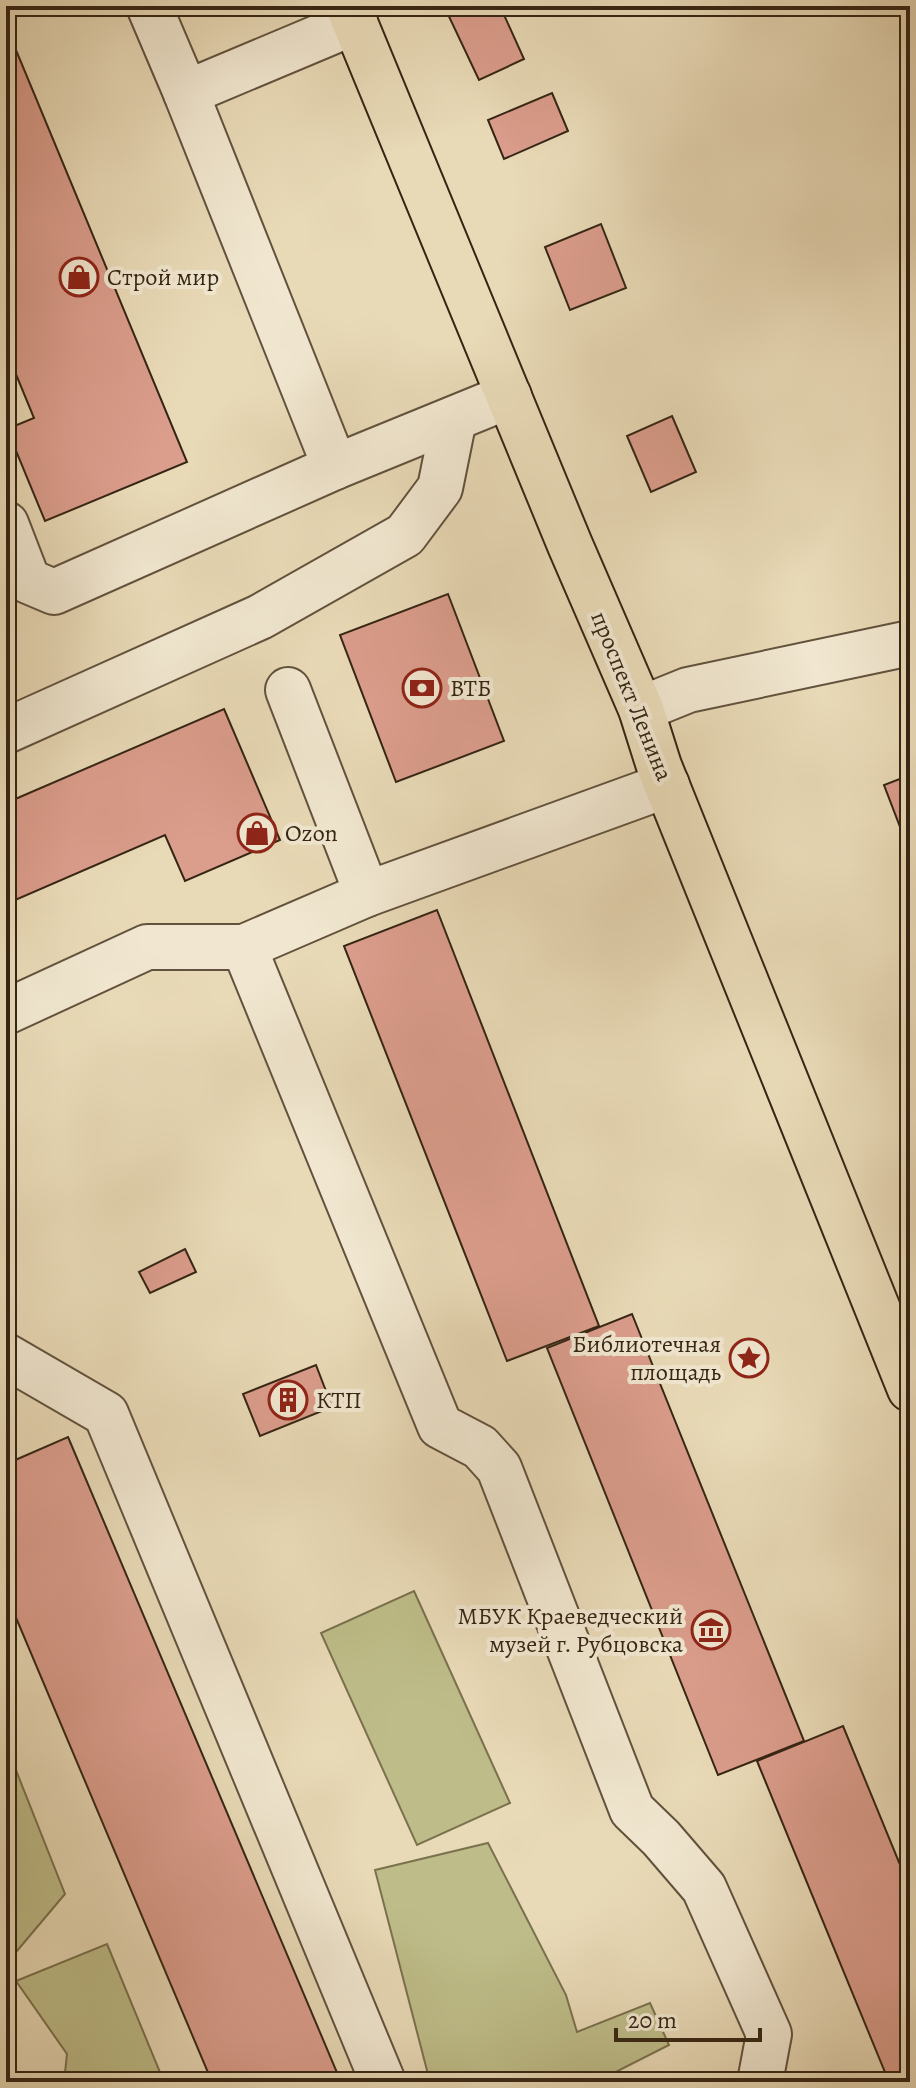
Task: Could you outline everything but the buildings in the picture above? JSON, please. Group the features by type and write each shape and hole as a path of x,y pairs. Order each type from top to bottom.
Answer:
{"main road":[{"name":"проспект Ленина","path":"352,14 641,709 667,785 910,1389"}],"lane":[{"path":"149,6 335,467"},
{"path":"186,93 352,14"},
{"path":"6,524 28,581 54,592 335,467 509,396"},
{"path":"6,731 260,617 405,535 440,488 454,419"},
{"path":"641,709 688,690 910,643"},
{"path":"288,690 367,894"},
{"path":"6,1012 147,947 244,947 367,894 667,785"},
{"path":"244,947 440,1426 480,1447 499,1468 632,1810 704,1888 769,2034 760,2082"},
{"path":"6,1356 106,1414 383,2082"}],"shaded area":[{"path":"414,1591 510,1803 417,1845 321,1633"},
{"path":"6,1745 65,1894 6,1964"},
{"path":"488,1843 566,1995 577,2032 650,2003 669,2045 596,2082 430,2082 375,1870"},
{"path":"107,1944 164,2082 64,2082 67,2054 16,1981"}],"place":[{"name":"Строй мир","path":"79,277"},
{"name":"ВТБ","path":"422,688"},
{"name":"Ozon","path":"257,833"},
{"name":"Библиотечная площадь","path":"749,1358"},
{"name":"КТП","path":"288,1400"},
{"name":"МБУК Краеведческий музей г. Рубцовска","path":"711,1630"}]}
